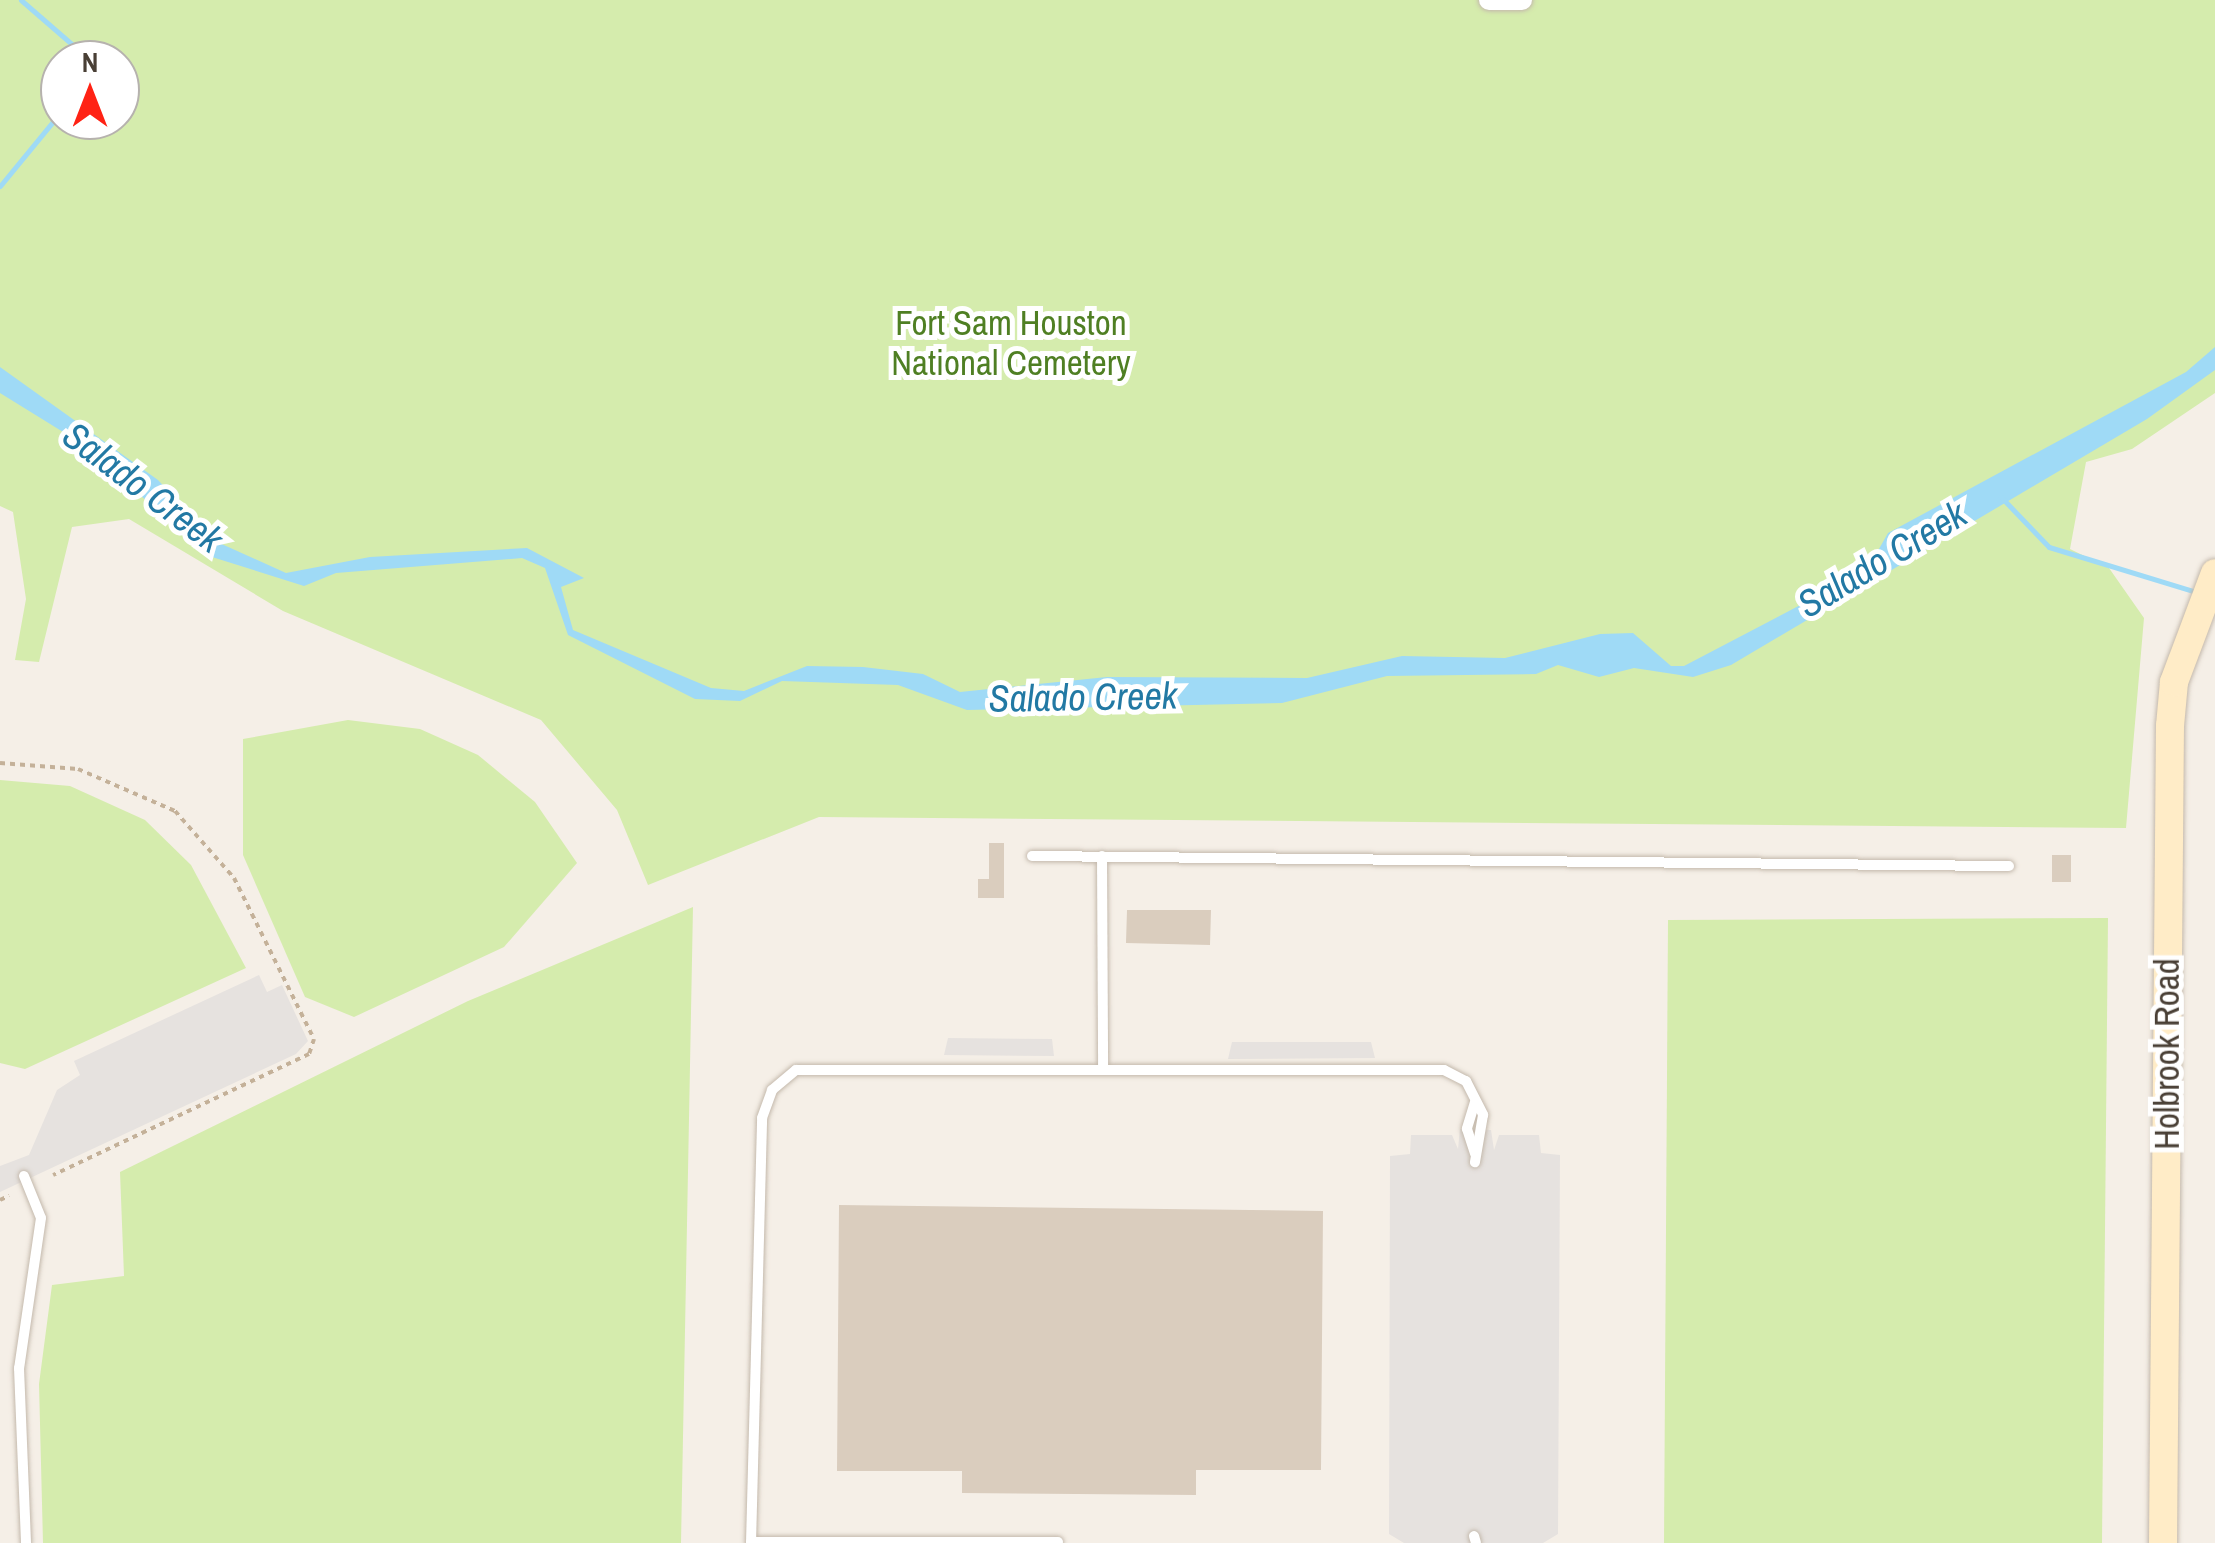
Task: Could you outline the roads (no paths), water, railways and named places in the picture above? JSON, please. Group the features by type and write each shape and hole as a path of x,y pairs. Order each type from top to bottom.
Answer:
{"street":[{"path":"1489,0 1522,0"},
{"name":"Holbrook Road","path":"2164,1543 2170,726 2174,682 2215,574"}],"lane":[{"path":"1032,856 2008,866"},
{"path":"1102,856 1103,1067"},
{"path":"1058,1542 751,1543 762,1118 772,1090 813,1065 1444,1070 1466,1082 1475,1102 1483,1130 1475,1158"},
{"path":"24,1176 40,1218 20,1368 26,1543"}],"water":[{"name":"Salado Creek","path":"2215,347 2215,370 2147,419 1731,665 1693,677 1634,668 1599,677 1558,665 1536,674 1387,676 1282,703 967,710 898,685 782,681 740,701 695,699 568,635 545,568 522,558 336,573 304,586 212,557 76,440 0,393 0,367 158,480 215,541 286,573 370,557 527,548 584,578 561,587 573,630 711,688 744,691 807,666 923,674 960,692 1107,677 1307,678 1402,656 1505,658 1600,634 1633,633 1671,666 1684,666 1867,570 1888,533 2186,372"}],"waterway":[{"path":"21,0 67,40"},
{"path":"0,186 40,137"},
{"path":"2001,497 2049,547 2193,591"}],"park label":[{"name":"Fort Sam Houston National Cemetery","path":"1011,343"}]}
